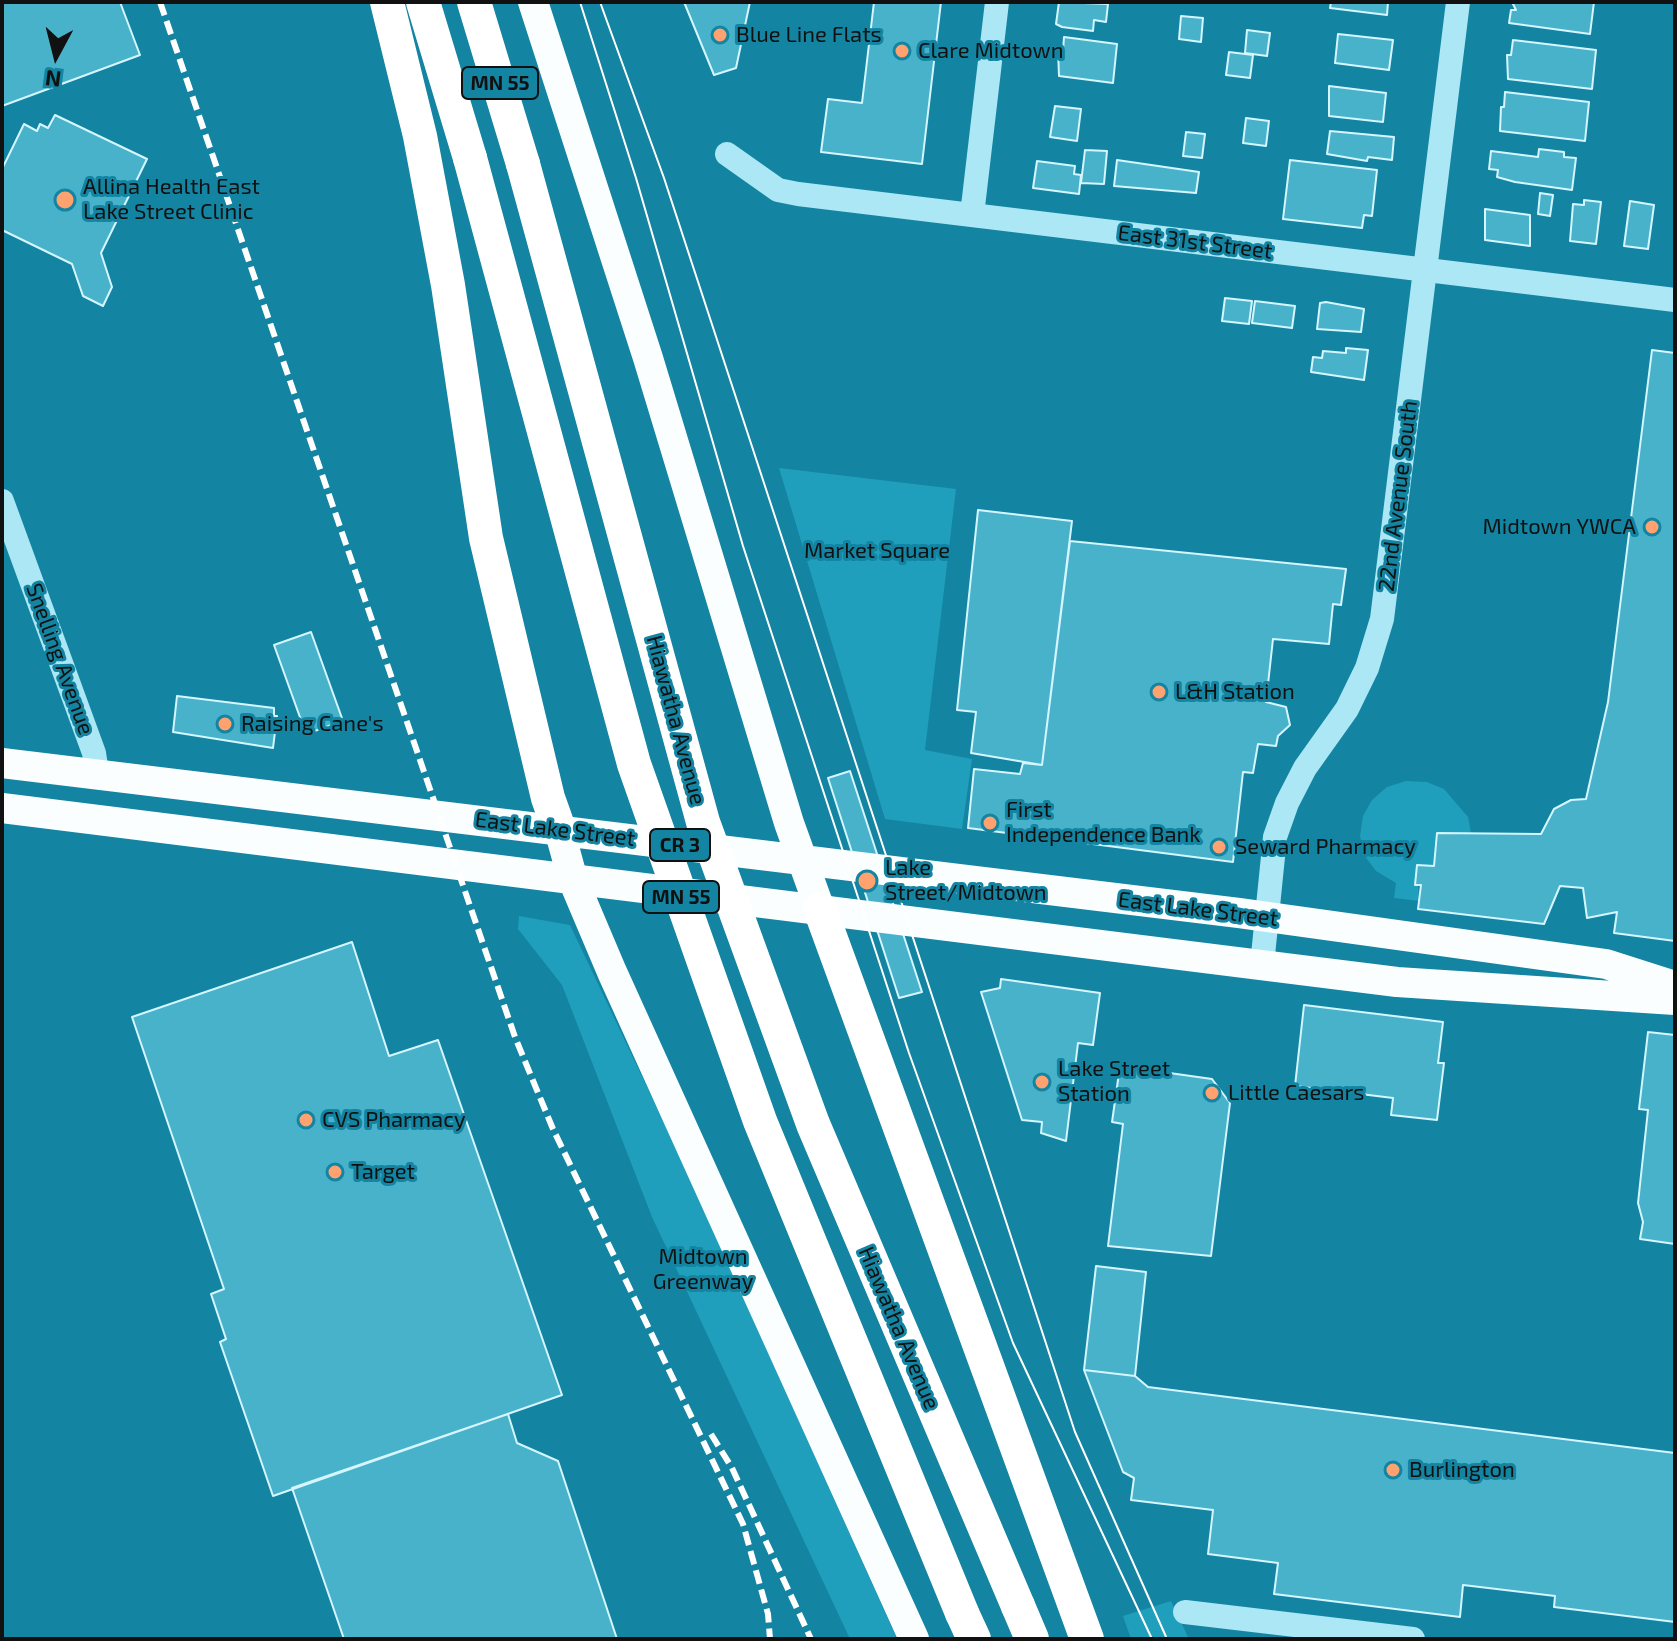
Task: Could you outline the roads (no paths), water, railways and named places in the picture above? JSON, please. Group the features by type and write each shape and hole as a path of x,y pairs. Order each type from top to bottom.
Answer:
{"highway":[{"path":"387,2 420,136 448,285 486,538 539,762 559,829"},
{"name":"MN 55","path":"423,2 470,158 639,778 760,1121 968,1626"},
{"name":"Hiawatha Avenue","path":"474,2 523,164 703,822 763,994 813,1124 1032,1639"},
{"path":"820,909 1087,1639"}],"main road":[{"path":"533,2 575,124 801,861 820,909"},
{"name":"East Lake Street","path":"2,763 1266,917 1606,964 1675,986"},
{"name":"CR 3","path":"2,808 1397,982 1675,1000"},
{"path":"559,829 573,880 914,1639"}],"street":[{"path":"972,215 997,2"},
{"name":"22nd Avenue South","path":"1262,965 1275,837 1287,803 1305,768 1347,709 1367,668 1382,619 1458,2"},
{"name":"East 31st Street","path":"727,154 778,190 1675,300"},
{"name":"Snelling Avenue","path":"2,501 94,753 97,773"},
{"path":"1185,1612 1413,1639"}],"tram line":[{"path":"580,2 636,178 743,546 909,1053 1013,1343 1152,1639"},
{"path":"600,2 664,178 1075,1432 1167,1639"}],"railway":[{"path":"160,2 515,1037 553,1129 743,1524 768,1614 770,1639"},
{"path":"711,1434 732,1468 811,1639"}],"place":[{"name":"Blue Line Flats","path":"720,35"},
{"name":"Clare Midtown","path":"902,51"},
{"name":"Allina Health East Lake Street Clinic","path":"65,200"},
{"name":"Midtown YWCA","path":"1652,527"},
{"name":"L&H Station","path":"1159,692"},
{"name":"Raising Cane's","path":"225,724"},
{"name":"First Independence Bank","path":"990,823"},
{"name":"Seward Pharmacy","path":"1219,847"},
{"name":"Lake Street/Midtown","path":"867,881"},
{"name":"Lake Street Station","path":"1042,1082"},
{"name":"Little Caesars","path":"1212,1093"},
{"name":"CVS Pharmacy","path":"306,1120"},
{"name":"Target","path":"335,1172"},
{"name":"Burlington","path":"1393,1470"}],"park label":[{"name":"Market Square","path":"877,551"},
{"name":"Midtown Greenway","path":"703,1270"}]}
